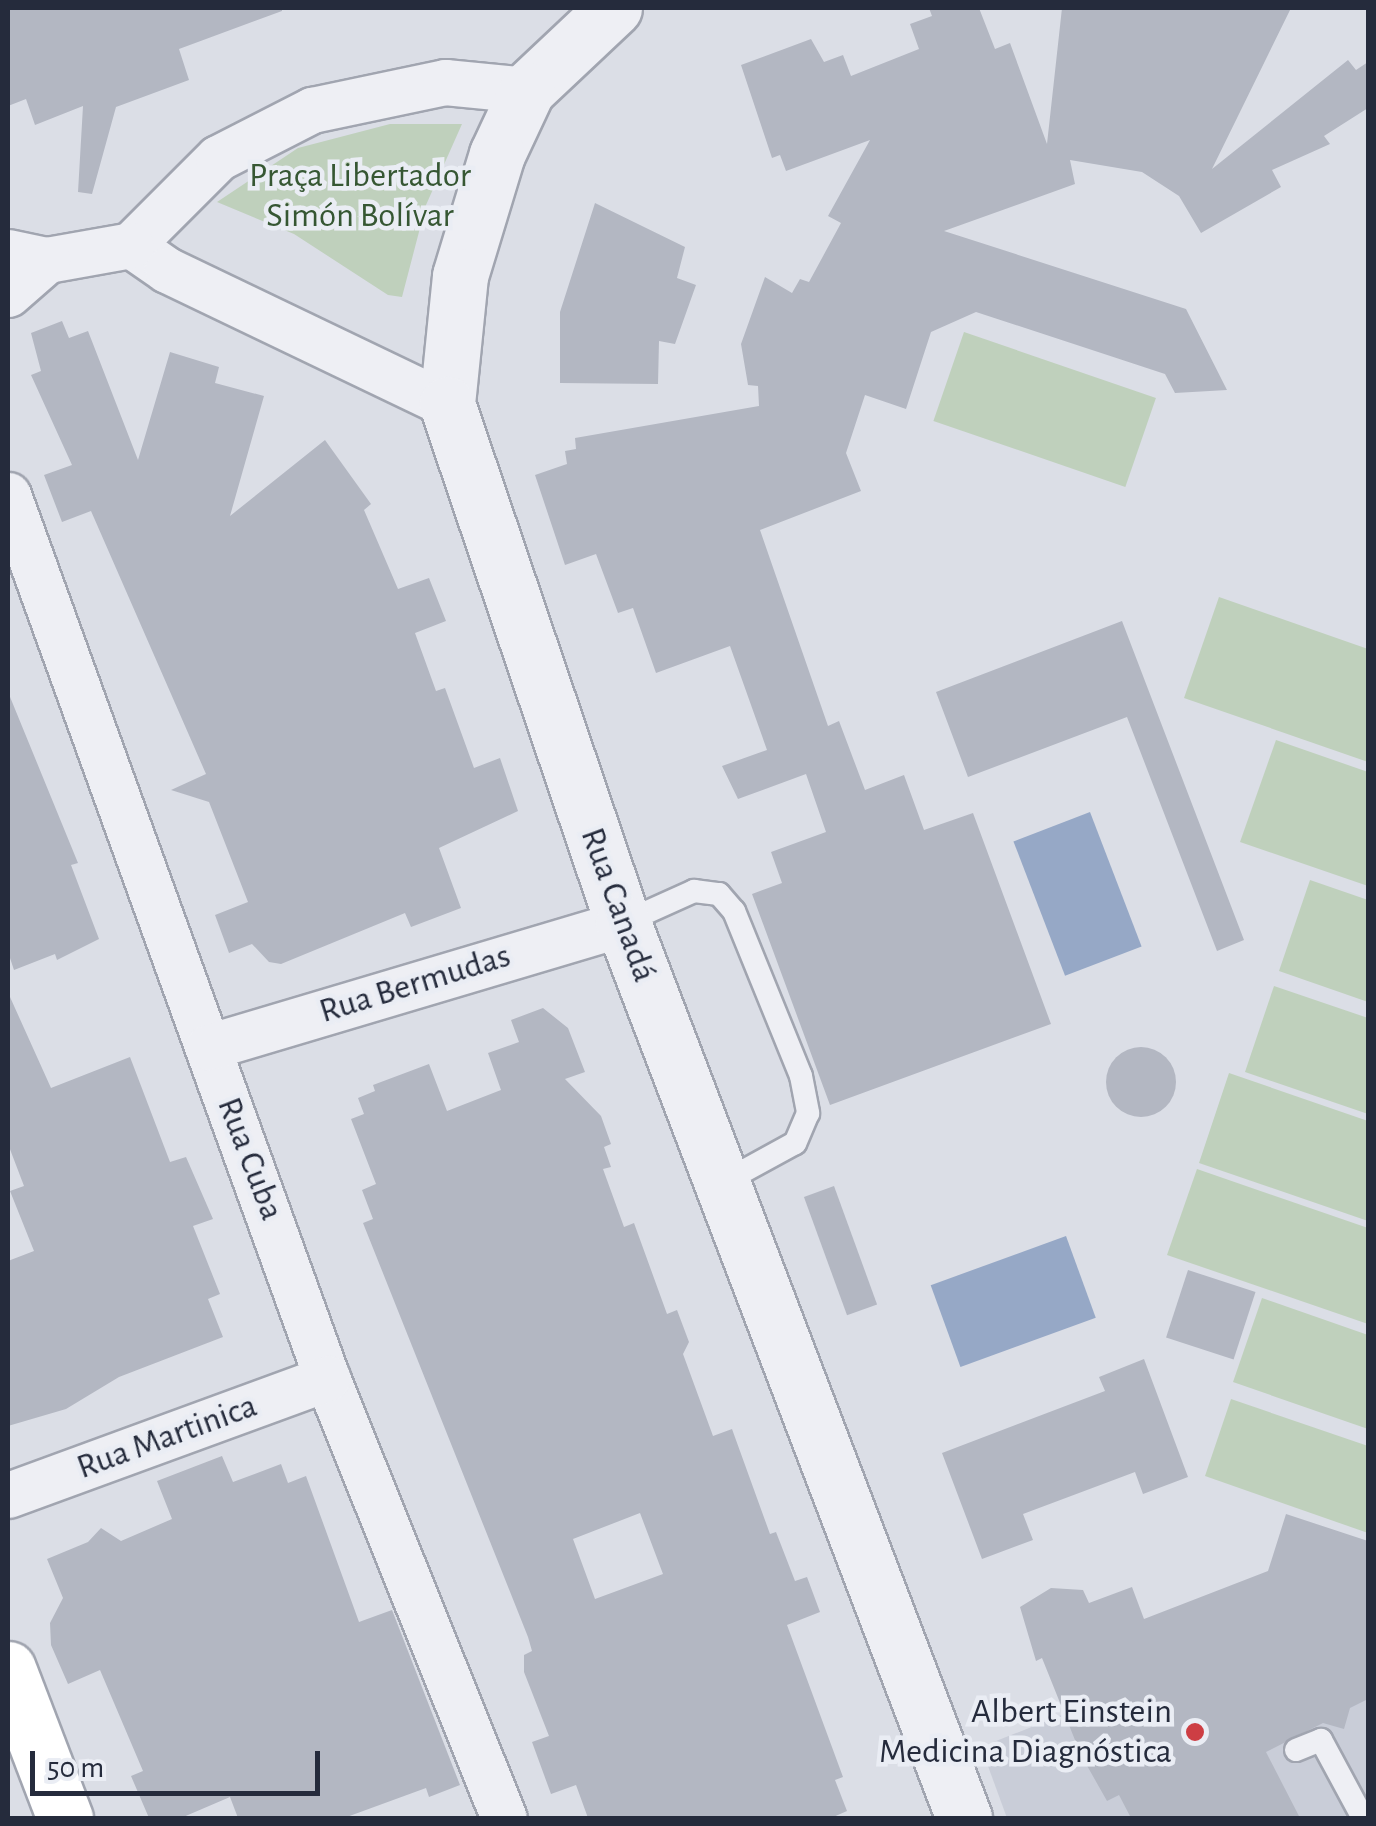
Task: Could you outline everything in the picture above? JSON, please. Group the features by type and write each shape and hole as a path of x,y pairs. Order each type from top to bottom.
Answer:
{"main road":[{"path":"8,1669 66,1818"}],"street":[{"name":"Rua Canadá","path":"614,8 527,90 497,154 460,276 447,404 623,924 964,1818"},
{"path":"8,294 27,256 131,244 218,158 312,110 444,82 527,90"},
{"path":"131,244 167,270 447,404"},
{"name":"Rua Cuba","path":"8,495 327,1378 504,1818"},
{"name":"Rua Bermudas","path":"208,1048 623,924"},
{"name":"Rua Martinica","path":"8,1496 327,1378"}],"lane":[{"path":"623,924 694,891 719,894 734,911 801,1076 808,1113 794,1143 722,1183"},
{"path":"1296,1750 1321,1740 1364,1818"}],"shaded area":[{"name":"Albert Einstein Medicina Diagnóstica","path":"1368,1619 1368,1818 1007,1818 981,1747 1082,1707"}],"green space":[{"name":"Praça Libertador Simón Bolívar","path":"390,124 462,124 426,205 402,297 388,295 294,234 217,202 298,148"},
{"path":"964,332 1156,398 1125,487 933,421"},
{"path":"1219,597 1368,649 1368,762 1184,698"},
{"path":"1276,740 1368,772 1368,886 1240,842"},
{"path":"1310,880 1368,900 1368,1002 1279,971"},
{"path":"1274,986 1368,1018 1368,1114 1245,1072"},
{"path":"1229,1073 1368,1121 1368,1221 1199,1163"},
{"path":"1197,1169 1368,1228 1368,1324 1167,1255"},
{"path":"1262,1298 1368,1335 1368,1429 1233,1382"},
{"path":"1231,1399 1368,1446 1368,1533 1205,1476"}],"water":[{"path":"1090,812 1142,946 1065,976 1013,841"},
{"path":"1066,1236 1096,1318 960,1367 931,1285"}],"building":[{"path":"8,8 282,11 179,49 189,80 116,107 92,194 78,192 83,106 35,125 26,99 8,106"},
{"path":"929,8 979,8 995,49 1010,43 1047,144 1062,8 1291,8 1212,169 1348,60 1356,70 1368,62 1368,108 1324,136 1330,144 1272,170 1281,187 1201,233 1179,196 1142,172 1070,160 1075,184 944,231 1186,309 1227,390 1175,393 1165,374 976,312 931,332 906,409 865,395 846,453 861,491 760,530 828,726 839,721 865,790 904,775 924,830 973,813 1051,1024 830,1105 752,894 782,883 771,852 826,832 806,774 738,799 722,766 767,750 730,646 656,673 633,608 618,613 596,554 565,565 535,475 567,464 565,451 576,449 575,438 759,406 758,386 748,385 741,344 765,277 792,293 800,279 809,282 841,223 828,216 870,140 786,171 780,155 772,158 741,65 811,39 824,62 843,55 851,76 919,49 910,24 932,16"},
{"path":"595,203 685,247 677,278 696,285 675,344 659,341 658,384 560,383 560,312"},
{"path":"62,321 69,338 88,331 138,460 170,352 219,367 215,383 264,396 230,516 325,440 371,504 364,510 398,589 429,578 446,621 415,633 436,691 445,688 474,768 500,758 518,811 439,848 461,908 411,927 405,913 281,964 269,962 252,944 229,953 215,915 248,902 209,802 171,790 206,774 91,511 62,522 44,475 72,465 31,375 41,371 31,333"},
{"path":"1122,621 1244,940 1217,951 1127,717 968,777 936,692"},
{"path":"8,692 78,863 71,865 99,939 57,960 55,954 14,970 8,952"},
{"path":"10,997 51,1088 130,1057 170,1162 186,1157 213,1219 193,1226 220,1294 208,1299 223,1337 119,1377 66,1409 8,1426 8,1261 34,1251 10,1191 24,1186 8,1144"},
{"path":"543,1008 568,1028 585,1072 565,1079 601,1116 611,1144 604,1147 611,1167 603,1169 624,1227 634,1223 667,1314 677,1310 689,1342 683,1354 713,1436 732,1429 770,1534 776,1532 795,1581 807,1577 820,1612 787,1625 843,1777 835,1780 847,1811 831,1818 588,1818 576,1785 551,1794 532,1742 549,1736 524,1672 524,1655 532,1651 528,1637 363,1223 373,1219 362,1190 376,1184 351,1119 364,1114 358,1098 375,1091 373,1085 429,1064 447,1111 501,1090 488,1053 519,1042 511,1020","holes":["640,1513 663,1574 595,1599 573,1539"]},
{"path":"1141,1047 1155,1049 1166,1057 1174,1068 1174,1096 1166,1107 1155,1115 1141,1117 1127,1115 1116,1107 1108,1096 1106,1082 1108,1068 1116,1057 1127,1049"},
{"path":"834,1186 877,1304 847,1315 804,1197"},
{"path":"1188,1270 1256,1292 1234,1359 1166,1338"},
{"path":"1144,1359 1188,1477 1143,1494 1135,1472 1023,1514 1033,1540 982,1559 942,1453 1105,1391 1099,1377"},
{"path":"222,1456 233,1482 281,1464 288,1483 306,1476 359,1622 392,1610 460,1785 429,1797 426,1788 344,1818 238,1818 230,1797 181,1818 149,1818 131,1776 143,1771 100,1670 68,1684 51,1645 50,1623 63,1598 47,1559 88,1542 101,1528 121,1541 172,1519 157,1481"},
{"path":"1286,1514 1368,1541 1368,1699 1350,1708 1344,1729 1323,1723 1266,1752 1300,1818 1131,1818 1119,1795 1107,1801 1081,1755 1042,1658 1036,1661 1020,1607 1051,1588 1083,1590 1089,1603 1132,1587 1144,1619 1268,1571"}],"place":[{"name":"Albert Einstein Medicina Diagnóstica","path":"1195,1732"}]}
